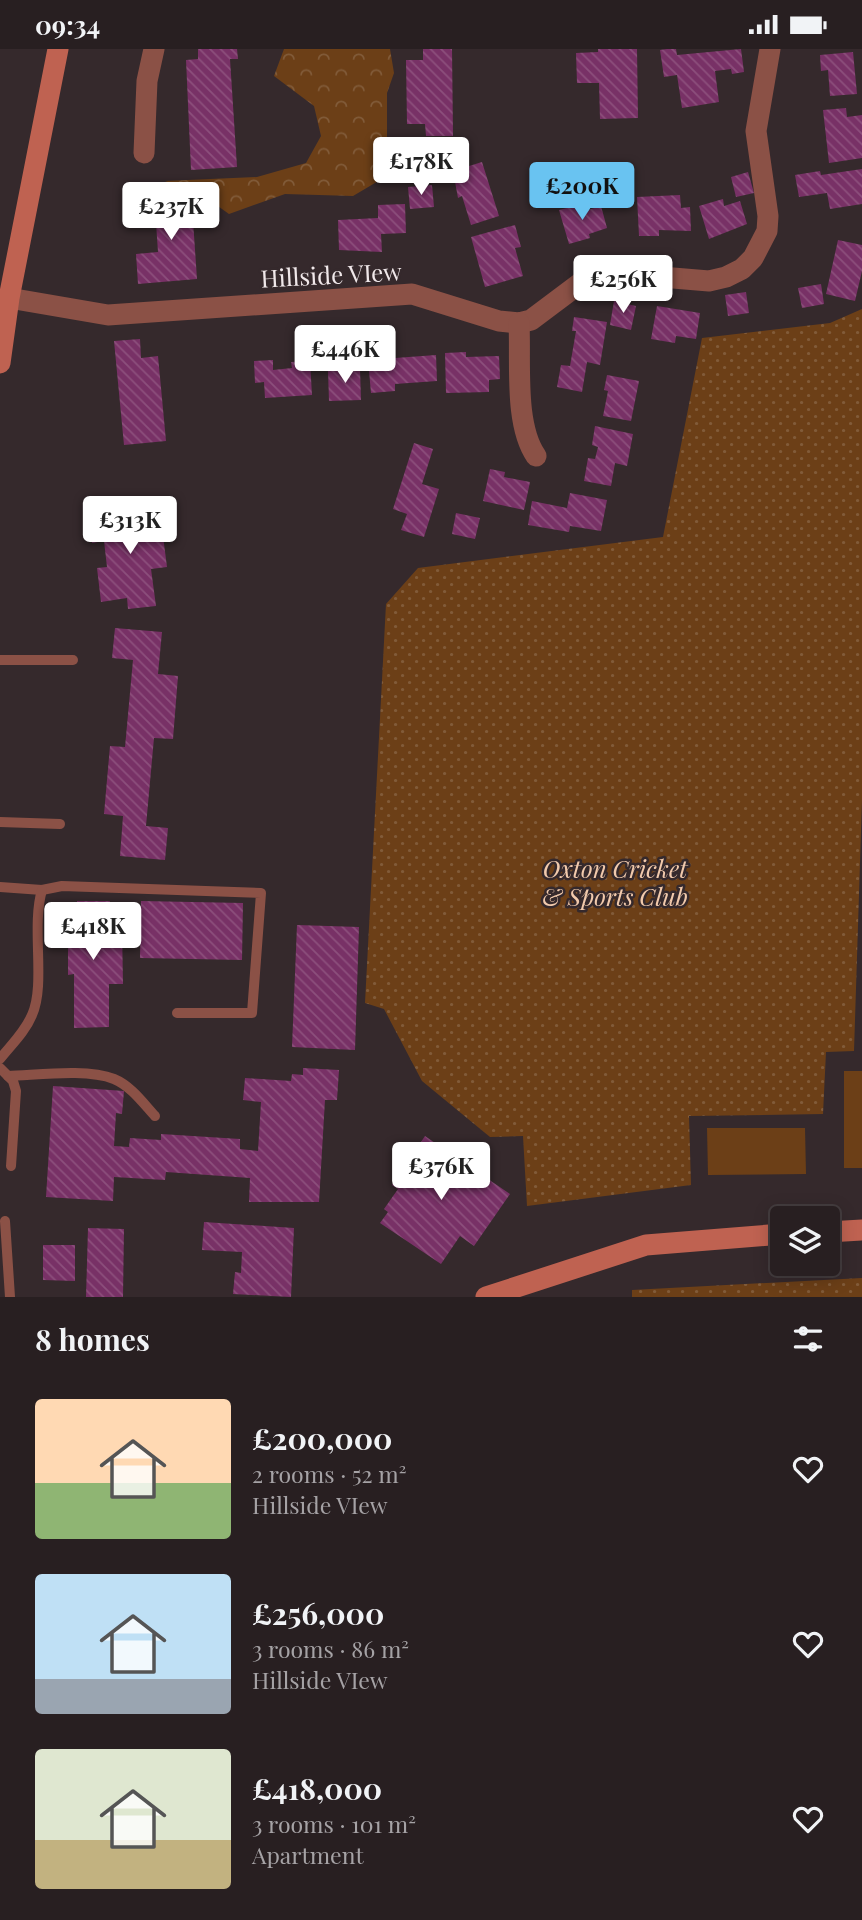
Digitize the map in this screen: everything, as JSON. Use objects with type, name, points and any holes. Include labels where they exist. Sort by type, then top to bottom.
[{"type":"street","points":[[0,363],[9,298],[58,49]]},
{"type":"street","points":[[144,153],[147,81],[154,49]]},
{"type":"street","points":[[536,456],[527,444],[523,423],[519,323],[531,320],[583,281],[598,276],[635,272],[709,281],[742,269],[753,258],[767,231],[768,216],[756,131],[770,49]]},
{"type":"street","name":"Hillside VIew","points":[[9,298],[108,315],[412,294],[499,321],[519,323]]},
{"type":"street","points":[[840,1231],[862,1230]]},
{"type":"street","points":[[486,1297],[646,1245],[770,1235]]},
{"type":"lane","points":[[0,660],[73,660]]},
{"type":"lane","points":[[0,822],[60,824]]},
{"type":"lane","points":[[0,887],[43,890],[62,886],[261,894],[251,1013],[177,1013]]},
{"type":"lane","points":[[0,1059],[24,1029],[36,1004],[38,914],[43,890]]},
{"type":"lane","points":[[4,1072],[113,1079],[134,1093],[155,1116]]},
{"type":"lane","points":[[4,1072],[16,1091],[11,1166]]},
{"type":"lane","points":[[5,1221],[10,1297]]},
{"type":"green space","points":[[284,49],[390,49],[394,73],[387,93],[387,141],[416,152],[402,167],[353,196],[285,194],[229,214],[201,194],[165,181],[257,177],[306,163],[321,136],[314,106],[274,76]]},
{"type":"green space","name":"Oxton Cricket & Sports Club","points":[[862,309],[862,800],[854,1051],[826,1052],[823,1114],[689,1116],[691,1185],[527,1206],[523,1136],[490,1137],[422,1081],[384,1009],[365,1003],[386,604],[418,568],[663,537],[702,338],[830,323]]},
{"type":"green space","points":[[844,1071],[862,1071],[862,1168],[844,1168]]},
{"type":"green space","points":[[707,1128],[805,1128],[806,1174],[708,1175]]},
{"type":"green space","points":[[862,1278],[862,1297],[632,1297],[632,1290]]},
{"type":"building","points":[[198,49],[237,49],[238,59],[230,59],[237,167],[191,170],[186,60],[198,59]]},
{"type":"building","points":[[423,49],[452,49],[453,136],[426,136],[425,124],[407,124],[406,60],[423,60]]},
{"type":"building","points":[[598,49],[637,49],[638,118],[600,119],[599,83],[577,83],[576,53],[598,52]]},
{"type":"building","points":[[676,49],[677,55],[741,49],[744,72],[732,74],[731,69],[715,71],[719,102],[682,108],[677,75],[664,77],[660,50]]},
{"type":"building","points":[[853,52],[857,94],[830,96],[828,70],[821,71],[820,55]]},
{"type":"building","points":[[846,108],[847,117],[862,115],[862,158],[829,163],[823,110]]},
{"type":"building","points":[[482,162],[499,216],[471,225],[462,196],[458,198],[453,171]]},
{"type":"building","points":[[613,162],[621,185],[602,192],[593,169]]},
{"type":"building","points":[[862,169],[862,204],[830,209],[827,193],[799,197],[795,175],[820,171],[821,175]]},
{"type":"building","points":[[748,172],[754,193],[736,197],[731,177]]},
{"type":"building","points":[[432,185],[434,207],[410,209],[408,187]]},
{"type":"building","points":[[191,191],[197,279],[138,284],[136,254],[158,252],[154,194]]},
{"type":"building","points":[[680,195],[681,208],[690,207],[691,231],[659,230],[659,236],[639,236],[637,197]]},
{"type":"building","points":[[723,199],[724,206],[740,201],[747,224],[709,239],[699,206]]},
{"type":"building","points":[[405,204],[406,233],[381,234],[382,252],[339,250],[338,220],[378,218],[378,205]]},
{"type":"building","points":[[582,204],[584,211],[601,206],[607,228],[589,234],[590,238],[569,244],[559,210]]},
{"type":"building","points":[[515,225],[521,247],[515,248],[523,276],[485,287],[471,237]]},
{"type":"building","points":[[838,240],[862,245],[862,271],[855,301],[826,294]]},
{"type":"building","points":[[821,284],[824,304],[802,308],[798,288]]},
{"type":"building","points":[[746,292],[749,313],[728,316],[725,295]]},
{"type":"building","points":[[614,301],[636,306],[631,330],[610,325]]},
{"type":"building","points":[[657,306],[700,313],[696,339],[676,336],[675,343],[651,339]]},
{"type":"building","points":[[574,317],[607,322],[600,365],[587,362],[582,392],[557,387],[561,365],[570,366],[576,331],[572,331]]},
{"type":"building","points":[[140,339],[141,358],[158,356],[166,441],[124,445],[114,341]]},
{"type":"building","points":[[466,352],[466,357],[499,356],[500,379],[489,380],[489,392],[446,393],[445,353]]},
{"type":"building","points":[[436,355],[437,381],[395,384],[395,391],[371,393],[368,360]]},
{"type":"building","points":[[273,360],[273,370],[292,368],[291,362],[310,361],[312,395],[265,398],[264,382],[255,383],[254,361]]},
{"type":"building","points":[[360,369],[361,400],[329,401],[328,371]]},
{"type":"building","points":[[607,375],[639,381],[631,421],[603,416],[608,391],[604,390]]},
{"type":"building","points":[[595,426],[633,434],[627,466],[615,463],[611,486],[584,481],[588,458],[595,459],[598,447],[592,445]]},
{"type":"building","points":[[414,443],[433,449],[422,484],[439,489],[424,537],[401,530],[407,514],[393,509]]},
{"type":"building","points":[[490,469],[505,472],[504,477],[530,482],[524,510],[483,501]]},
{"type":"building","points":[[570,493],[607,500],[601,531],[570,526],[569,532],[528,525],[532,501],[567,508]]},
{"type":"building","points":[[153,505],[156,537],[163,536],[167,567],[151,569],[156,606],[128,609],[127,598],[101,602],[97,568],[107,567],[104,541],[92,543],[91,530],[105,528],[103,511]]},
{"type":"building","points":[[456,513],[480,518],[475,539],[452,534]]},
{"type":"building","points":[[115,628],[162,632],[158,674],[178,676],[173,739],[154,738],[146,826],[168,828],[165,860],[120,856],[123,816],[104,814],[110,746],[125,747],[133,660],[112,658]]},
{"type":"building","points":[[77,901],[110,901],[110,929],[122,929],[123,984],[109,984],[109,1027],[74,1028],[74,974],[68,975],[68,909],[77,909]]},
{"type":"building","points":[[141,901],[243,903],[242,960],[140,958]]},
{"type":"building","points":[[297,925],[359,927],[355,1050],[292,1047]]},
{"type":"building","points":[[303,1068],[339,1070],[337,1100],[325,1100],[319,1202],[249,1202],[250,1178],[166,1172],[165,1180],[114,1177],[113,1201],[46,1197],[53,1086],[124,1091],[122,1114],[116,1113],[114,1146],[129,1147],[130,1138],[161,1140],[161,1134],[240,1139],[240,1149],[258,1151],[261,1102],[243,1100],[245,1078],[291,1081],[292,1074],[303,1075]]},
{"type":"building","points":[[425,1136],[510,1194],[474,1246],[460,1236],[441,1264],[380,1223],[388,1212],[384,1209],[398,1189],[392,1185]]},
{"type":"building","points":[[204,1222],[294,1228],[291,1297],[233,1294],[235,1272],[241,1273],[242,1252],[202,1250]]},
{"type":"building","points":[[88,1228],[124,1229],[123,1297],[86,1297]]},
{"type":"building","points":[[43,1245],[75,1245],[75,1281],[43,1280]]}]
